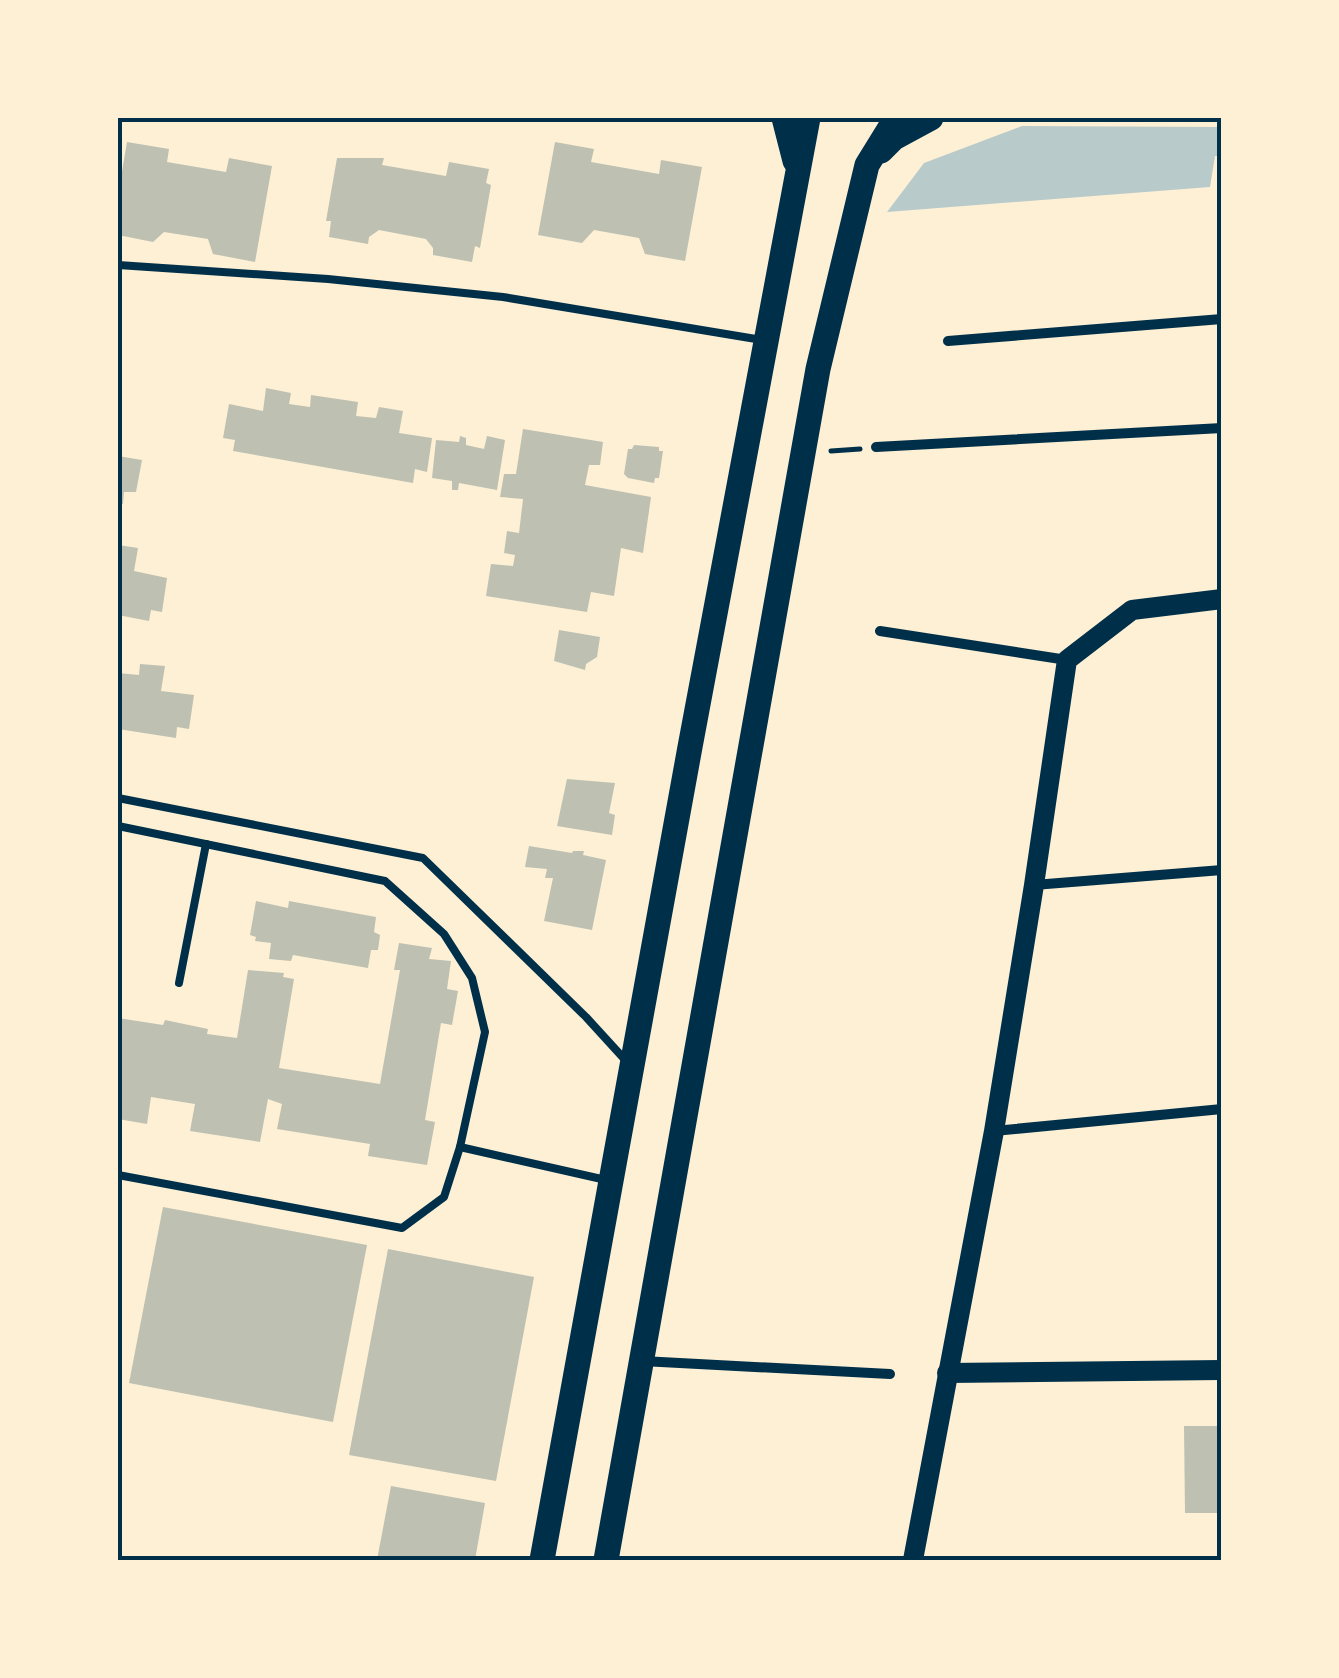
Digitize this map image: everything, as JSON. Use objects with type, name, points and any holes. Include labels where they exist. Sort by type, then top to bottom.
[{"type":"main road","points":[[784,118],[798,176]]},
{"type":"main road","points":[[542,1560],[808,118]]},
{"type":"main road","points":[[606,1560],[818,369],[867,165],[896,118]]},
{"type":"main road","points":[[867,165],[894,138],[931,118]]},
{"type":"main road","points":[[913,1560],[994,1131],[1067,660],[1132,610],[1222,599]]},
{"type":"main road","points":[[947,1372],[1222,1370]]},
{"type":"street","points":[[948,341],[1222,320]]},
{"type":"street","points":[[876,447],[1222,428]]},
{"type":"street","points":[[880,631],[1067,660]]},
{"type":"street","points":[[1034,885],[1222,870]]},
{"type":"street","points":[[994,1131],[1222,1109]]},
{"type":"street","points":[[642,1361],[890,1374]]},
{"type":"lane","points":[[118,265],[328,279],[503,297],[766,341]]},
{"type":"lane","points":[[118,798],[424,858],[631,1066]]},
{"type":"lane","points":[[118,826],[385,881],[444,934],[472,978],[484,1032],[460,1147],[444,1196],[402,1228],[118,1175]]},
{"type":"lane","points":[[179,983],[206,844]]},
{"type":"lane","points":[[460,1147],[610,1181]]},
{"type":"path","points":[[803,453],[876,447]]},
{"type":"shaded area","points":[[1022,126],[1221,127],[1221,156],[1215,156],[1210,187],[887,212],[924,163]]},
{"type":"building","points":[[127,142],[169,149],[167,162],[226,172],[229,158],[272,166],[255,262],[213,254],[208,239],[164,232],[153,242],[118,235],[118,195]]},
{"type":"building","points":[[555,142],[594,149],[591,162],[659,174],[661,160],[702,167],[685,261],[645,254],[639,238],[594,230],[582,243],[538,235]]},
{"type":"building","points":[[337,158],[384,158],[382,165],[446,176],[449,162],[489,169],[486,183],[491,185],[480,248],[475,246],[472,262],[433,255],[426,239],[379,230],[369,237],[368,244],[329,237],[331,221],[326,221]]},
{"type":"building","points":[[266,388],[291,393],[289,404],[310,407],[311,395],[358,402],[356,416],[376,418],[379,407],[403,411],[399,433],[432,438],[427,472],[415,469],[413,483],[233,451],[235,440],[223,438],[229,404],[263,411]]},
{"type":"building","points":[[523,429],[603,442],[600,465],[589,465],[585,485],[651,497],[643,553],[621,548],[614,596],[591,592],[587,612],[486,596],[491,564],[513,566],[515,555],[504,553],[507,531],[519,533],[523,499],[500,497],[504,474],[516,474]]},
{"type":"building","points":[[460,436],[466,438],[466,445],[484,449],[487,436],[505,440],[497,490],[459,483],[458,490],[452,490],[452,481],[432,478],[436,440],[459,442]]},
{"type":"building","points":[[634,445],[659,447],[663,451],[659,478],[654,483],[624,474],[628,449]]},
{"type":"building","points":[[118,456],[142,460],[136,492],[124,492],[123,504],[118,503]]},
{"type":"building","points":[[118,545],[138,548],[134,571],[167,578],[162,612],[151,610],[149,621],[118,615]]},
{"type":"building","points":[[559,630],[600,637],[597,657],[586,664],[585,670],[554,661]]},
{"type":"building","points":[[140,664],[165,666],[161,691],[194,695],[189,729],[177,727],[176,738],[118,729],[118,673],[139,675]]},
{"type":"building","points":[[567,779],[615,783],[609,813],[615,815],[612,835],[557,826]]},
{"type":"building","points":[[529,846],[572,853],[584,851],[583,855],[606,860],[592,930],[544,921],[553,878],[545,878],[547,869],[525,867]]},
{"type":"building","points":[[256,901],[288,908],[289,901],[376,917],[378,950],[371,950],[368,968],[293,955],[291,961],[269,959],[271,943],[255,941],[256,937],[250,935]]},
{"type":"building","points":[[399,943],[432,948],[429,959],[451,961],[447,989],[458,991],[452,1025],[441,1023],[425,1120],[435,1122],[427,1165],[368,1156],[370,1144],[277,1129],[282,1104],[268,1099],[260,1142],[190,1131],[195,1104],[151,1097],[147,1124],[118,1119],[118,1018],[163,1025],[165,1020],[208,1029],[207,1034],[237,1038],[248,970],[284,973],[283,977],[294,979],[279,1068],[380,1084],[400,970],[394,970]]},
{"type":"building","points":[[163,1207],[367,1245],[333,1422],[129,1383]]},
{"type":"building","points":[[388,1249],[534,1277],[496,1481],[349,1455]]},
{"type":"building","points":[[1184,1426],[1222,1426],[1222,1513],[1185,1513]]},
{"type":"building","points":[[391,1486],[485,1503],[475,1560],[377,1560]]}]
